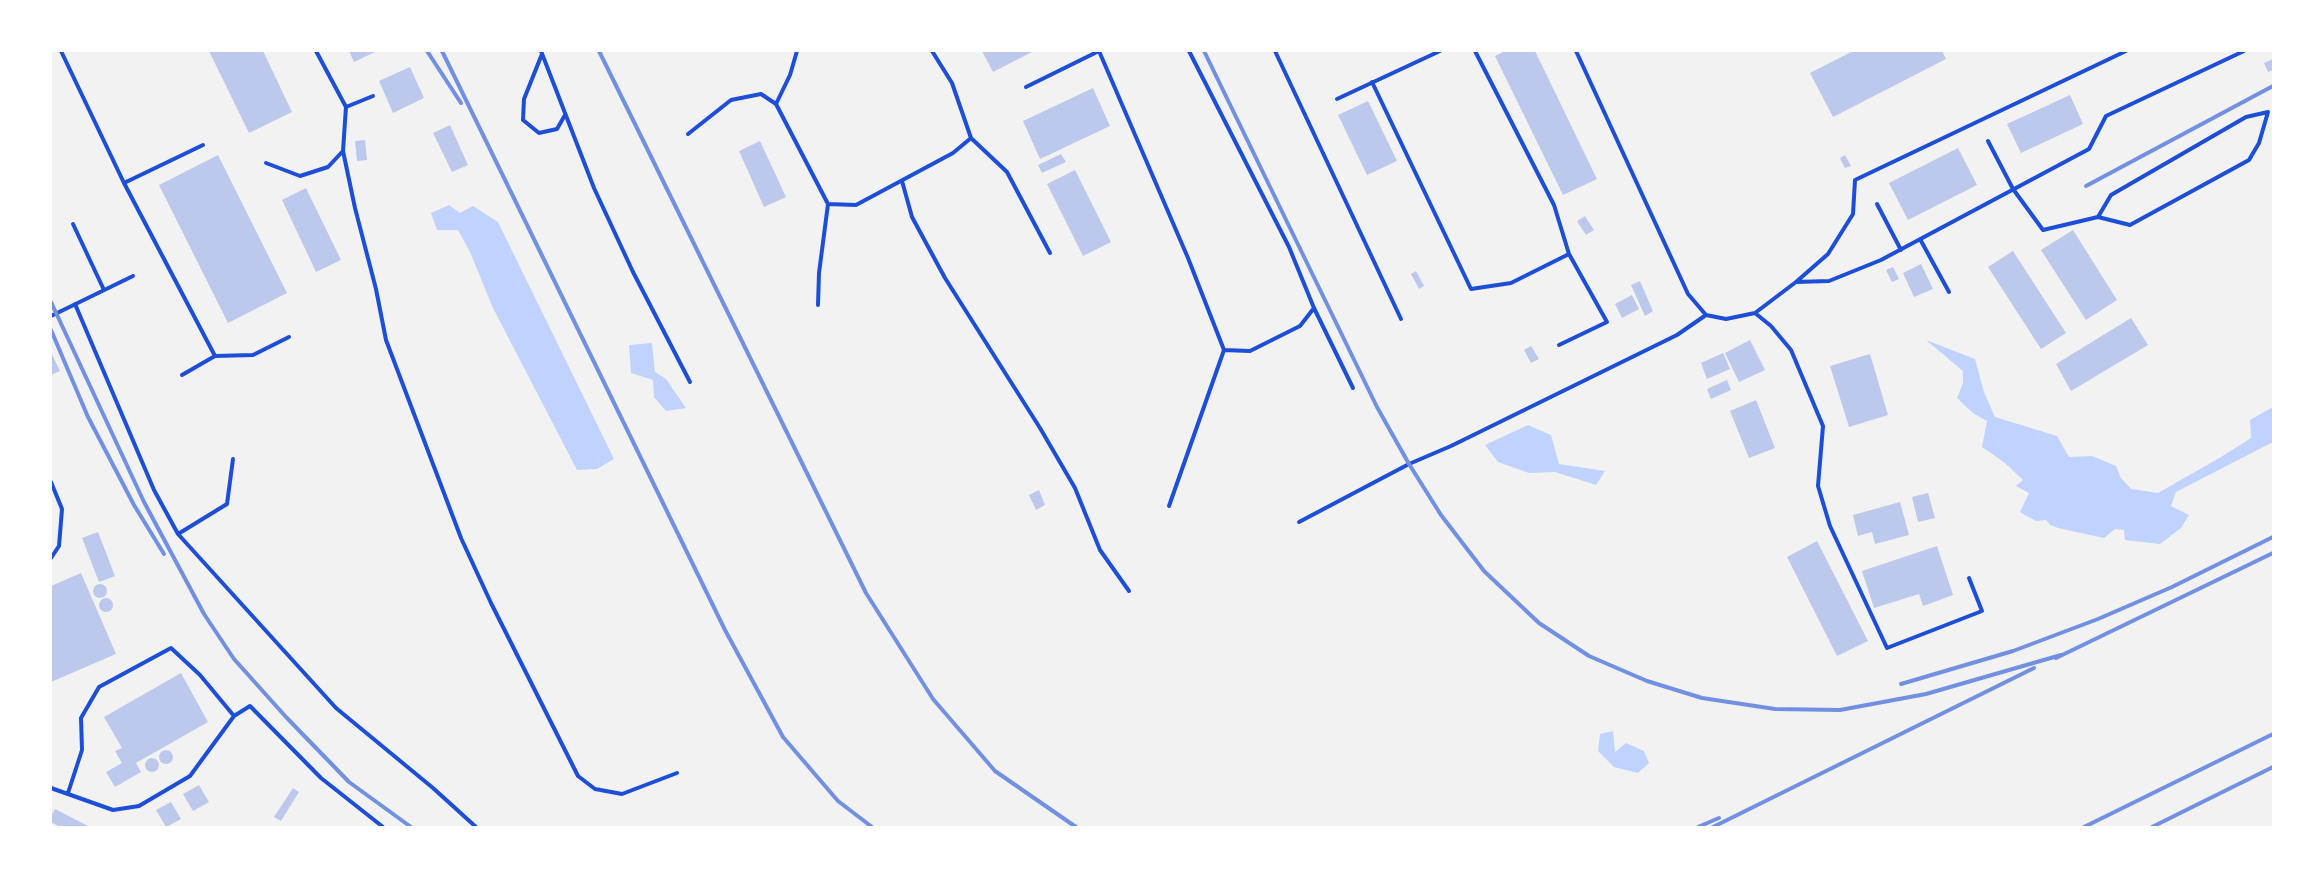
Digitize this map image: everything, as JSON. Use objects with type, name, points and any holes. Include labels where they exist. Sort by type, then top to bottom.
[{"type":"lane","points":[[60,51],[124,183],[215,356]]},
{"type":"lane","points":[[316,51],[346,107],[343,151],[355,208],[376,289],[386,340],[465,546],[491,603],[578,776],[595,789],[622,794],[678,773]]},
{"type":"lane","points":[[776,104],[790,75],[797,51]]},
{"type":"lane","points":[[932,51],[952,83],[971,138],[1007,172],[1050,253]]},
{"type":"lane","points":[[1026,87],[1099,51],[1188,258],[1224,350],[1169,506]]},
{"type":"lane","points":[[1190,51],[1289,247],[1314,308],[1353,388]]},
{"type":"lane","points":[[1275,51],[1401,319]]},
{"type":"lane","points":[[1337,99],[1440,51]]},
{"type":"lane","points":[[1475,51],[1554,205],[1569,254],[1608,322],[1559,345]]},
{"type":"lane","points":[[1576,51],[1688,294],[1706,315],[1726,319],[1755,312],[1796,282],[1828,254],[1853,214],[1855,180],[2126,51]]},
{"type":"lane","points":[[1796,282],[1829,281],[1901,250],[2088,149],[2106,116],[2244,51]]},
{"type":"lane","points":[[542,53],[594,188],[633,272],[690,382]]},
{"type":"lane","points":[[542,53],[524,99],[523,120],[539,133],[557,129],[565,115]]},
{"type":"lane","points":[[1372,82],[1471,289],[1511,283],[1569,254]]},
{"type":"lane","points":[[688,134],[731,100],[761,94],[776,104],[828,204],[819,273],[818,305]]},
{"type":"lane","points":[[346,107],[373,96]]},
{"type":"lane","points":[[1988,141],[2013,189],[2043,230],[2098,217],[2130,225],[2249,160],[2259,143],[2268,112],[2246,117],[2110,195],[2098,217]]},
{"type":"lane","points":[[828,204],[856,205],[953,154],[971,138]]},
{"type":"lane","points":[[124,183],[203,145]]},
{"type":"lane","points":[[266,162],[300,176],[328,167],[343,151]]},
{"type":"lane","points":[[902,181],[912,216],[946,278],[1040,428],[1075,488],[1100,550],[1129,591]]},
{"type":"lane","points":[[1877,204],[1901,250]]},
{"type":"lane","points":[[73,224],[104,290]]},
{"type":"lane","points":[[1920,239],[1949,292]]},
{"type":"lane","points":[[51,316],[133,276]]},
{"type":"lane","points":[[75,304],[154,490],[178,534],[336,708],[433,788],[476,827]]},
{"type":"lane","points":[[1224,350],[1250,351],[1300,326],[1314,308]]},
{"type":"lane","points":[[1755,312],[1771,326],[1790,350],[1823,426],[1818,486],[1830,526],[1887,648],[1982,611],[1969,578]]},
{"type":"lane","points":[[1299,522],[1409,464],[1451,446],[1677,335],[1706,315]]},
{"type":"lane","points":[[182,375],[215,356],[254,355],[289,337]]},
{"type":"lane","points":[[178,534],[227,504],[233,459]]},
{"type":"lane","points":[[51,482],[62,509],[59,546],[51,558]]},
{"type":"lane","points":[[68,793],[82,750],[81,718],[100,687],[171,648],[200,675],[234,716]]},
{"type":"lane","points":[[51,788],[113,810],[139,806],[190,776],[234,716],[250,706],[321,778],[383,827]]},
{"type":"water","points":[[449,205],[460,213],[473,206],[498,222],[614,459],[597,469],[577,470],[493,308],[470,252],[458,230],[437,230],[431,213]]},
{"type":"water","points":[[1926,340],[1975,359],[1984,392],[1995,417],[2057,436],[2069,457],[2092,456],[2116,466],[2121,478],[2131,489],[2158,493],[2221,457],[2251,438],[2250,420],[2273,407],[2273,442],[2176,492],[2171,506],[2189,515],[2181,528],[2160,544],[2125,540],[2124,530],[2115,529],[2104,538],[2058,528],[2050,525],[2046,520],[2036,521],[2020,512],[2029,493],[2016,486],[2023,480],[2005,463],[1982,447],[1987,421],[1973,413],[1957,398],[1963,383],[1963,371]]},
{"type":"water","points":[[652,343],[655,372],[666,379],[686,408],[666,411],[654,397],[653,380],[631,373],[629,345]]},
{"type":"water","points":[[1528,425],[1551,435],[1559,464],[1605,471],[1596,485],[1555,472],[1529,473],[1498,462],[1485,445]]},
{"type":"water","points":[[1613,731],[1615,752],[1626,743],[1644,751],[1649,763],[1638,773],[1614,767],[1598,751],[1600,734]]},
{"type":"building","points":[[209,51],[263,51],[292,112],[249,133]]},
{"type":"building","points":[[349,51],[377,51],[354,62]]},
{"type":"building","points":[[982,51],[1034,51],[993,72]]},
{"type":"building","points":[[1505,51],[1535,51],[1597,179],[1563,195],[1495,56]]},
{"type":"building","points":[[1853,51],[1942,51],[1946,59],[1833,117],[1810,73]]},
{"type":"building","points":[[2273,59],[2273,70],[2268,72],[2264,63]]},
{"type":"building","points":[[410,67],[424,98],[393,113],[379,81]]},
{"type":"building","points":[[1093,88],[1110,126],[1040,159],[1023,121]]},
{"type":"building","points":[[2070,95],[2083,124],[2021,153],[2007,124]]},
{"type":"building","points":[[1368,101],[1397,161],[1367,175],[1338,115]]},
{"type":"building","points":[[450,125],[468,165],[452,172],[433,133]]},
{"type":"building","points":[[365,140],[367,160],[357,161],[355,141]]},
{"type":"building","points":[[760,141],[786,197],[764,207],[739,151]]},
{"type":"building","points":[[1958,148],[1977,185],[1908,220],[1889,183]]},
{"type":"building","points":[[1061,154],[1066,162],[1042,173],[1038,165]]},
{"type":"building","points":[[218,155],[287,293],[228,323],[159,185]]},
{"type":"building","points":[[1845,155],[1851,166],[1845,168],[1840,158]]},
{"type":"building","points":[[1075,170],[1111,242],[1083,256],[1047,184]]},
{"type":"building","points":[[306,188],[341,260],[316,272],[282,200]]},
{"type":"building","points":[[1585,216],[1594,230],[1586,235],[1577,221]]},
{"type":"building","points":[[2073,230],[2117,300],[2086,320],[2041,250]]},
{"type":"building","points":[[2013,251],[2066,333],[2041,349],[1988,267]]},
{"type":"building","points":[[1921,264],[1933,289],[1914,297],[1903,273]]},
{"type":"building","points":[[1893,267],[1899,279],[1892,282],[1886,270]]},
{"type":"building","points":[[1416,271],[1424,286],[1419,289],[1411,274]]},
{"type":"building","points":[[1640,281],[1653,311],[1645,316],[1631,285]]},
{"type":"building","points":[[1632,295],[1639,309],[1622,318],[1615,304]]},
{"type":"building","points":[[2131,318],[2148,345],[2071,391],[2056,364]]},
{"type":"building","points":[[1750,340],[1765,370],[1739,382],[1725,353]]},
{"type":"building","points":[[1531,346],[1539,359],[1531,363],[1524,350]]},
{"type":"building","points":[[51,352],[60,371],[51,375]]},
{"type":"building","points":[[1723,353],[1730,369],[1707,379],[1701,363]]},
{"type":"building","points":[[1870,354],[1888,415],[1849,427],[1830,366]]},
{"type":"building","points":[[1727,380],[1731,390],[1711,399],[1707,389]]},
{"type":"building","points":[[1756,400],[1775,448],[1749,458],[1730,411]]},
{"type":"building","points":[[1039,490],[1045,505],[1036,510],[1029,495]]},
{"type":"building","points":[[1928,493],[1935,518],[1918,522],[1912,497]]},
{"type":"building","points":[[1900,502],[1909,535],[1875,544],[1872,532],[1858,536],[1853,515]]},
{"type":"building","points":[[98,532],[115,576],[99,582],[82,538]]},
{"type":"building","points":[[1817,541],[1868,641],[1837,656],[1787,557]]},
{"type":"building","points":[[1937,546],[1953,595],[1923,606],[1919,594],[1874,608],[1862,571]]},
{"type":"building","points":[[81,573],[116,654],[51,682],[51,586]]},
{"type":"building","points":[[100,584],[105,586],[107,591],[105,596],[100,598],[95,596],[93,591],[95,586]]},
{"type":"building","points":[[106,598],[111,600],[113,605],[111,610],[106,612],[101,610],[99,605],[101,600]]},
{"type":"building","points":[[181,673],[208,722],[136,763],[141,772],[115,787],[106,772],[122,763],[115,751],[122,748],[104,717]]},
{"type":"building","points":[[166,750],[171,752],[173,757],[171,762],[166,764],[161,762],[159,757],[161,752]]},
{"type":"building","points":[[152,758],[157,760],[159,765],[157,770],[152,772],[147,770],[145,765],[147,760]]},
{"type":"building","points":[[199,785],[209,802],[193,811],[183,794]]},
{"type":"building","points":[[293,788],[299,792],[281,821],[274,817]]},
{"type":"building","points":[[171,802],[181,819],[166,827],[156,810]]},
{"type":"building","points":[[55,809],[90,827],[60,827],[51,822],[51,816]]},
{"type":"railway","points":[[427,51],[461,103]]},
{"type":"railway","points":[[442,51],[725,630],[783,737],[838,801],[872,827]]},
{"type":"railway","points":[[599,51],[866,593],[933,699],[995,771],[1076,827]]},
{"type":"railway","points":[[1204,51],[1377,407],[1409,464],[1441,515],[1484,571],[1539,623],[1589,656],[1647,681],[1702,698],[1775,709],[1840,710],[1926,694],[2061,655]]},
{"type":"railway","points":[[2086,186],[2273,86]]},
{"type":"railway","points":[[51,302],[144,502],[204,614],[234,659],[286,717],[349,782],[411,827]]},
{"type":"railway","points":[[51,330],[88,417],[134,505],[164,554]]},
{"type":"railway","points":[[1901,684],[2013,651],[2098,619],[2172,587],[2273,537]]},
{"type":"railway","points":[[2056,658],[2273,553]]},
{"type":"railway","points":[[1713,827],[2034,668]]},
{"type":"railway","points":[[2084,827],[2273,734]]},
{"type":"railway","points":[[2152,827],[2273,767]]},
{"type":"railway","points":[[1698,827],[1719,818]]}]
